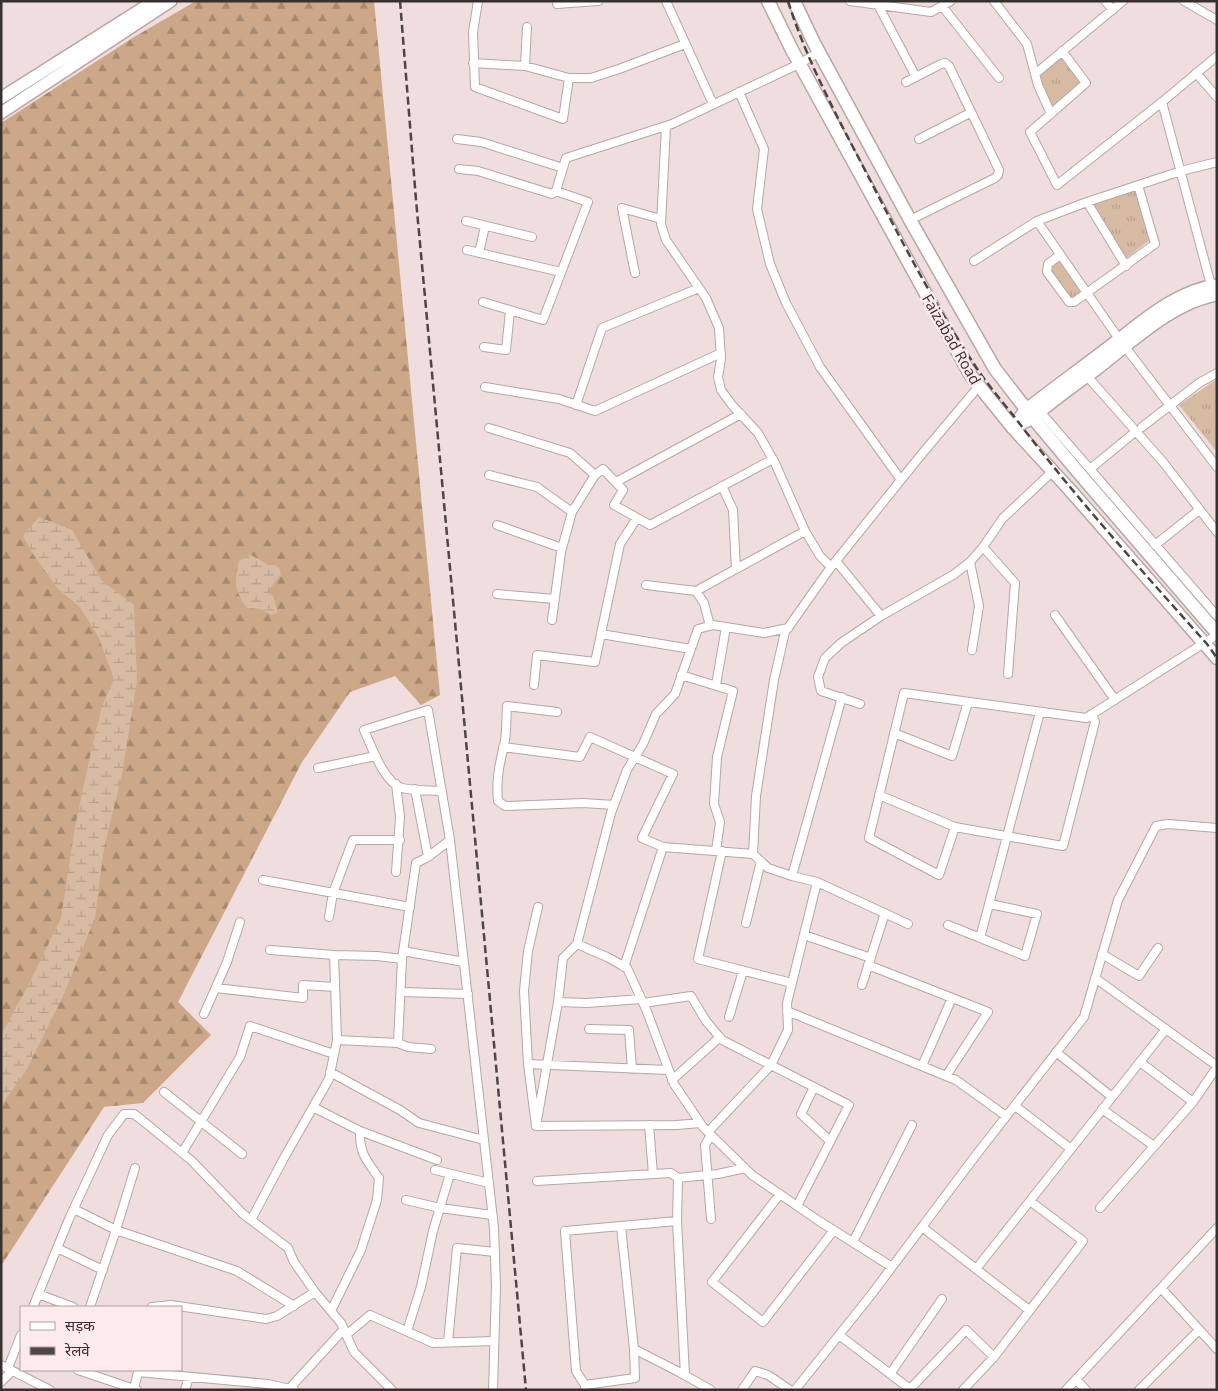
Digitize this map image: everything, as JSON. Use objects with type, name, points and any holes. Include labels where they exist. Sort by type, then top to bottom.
[{"type":"main road","name":"Faizabad Road","points":[[768,1],[799,64],[971,376],[1013,428],[1206,643],[1217,658]]},
{"type":"main road","name":"Faizabad Road","points":[[794,1],[819,52],[910,220],[996,369],[1033,410],[1217,634]]},
{"type":"street","points":[[1,113],[28,87],[154,1]]},
{"type":"street","points":[[1,98],[28,87],[171,1]]},
{"type":"street","points":[[478,1],[473,32],[475,87],[563,119],[568,78]]},
{"type":"street","points":[[557,4],[598,1]]},
{"type":"street","points":[[666,1],[714,104]]},
{"type":"street","points":[[850,1],[931,12],[950,1]]},
{"type":"street","points":[[994,1],[1026,44],[1035,74],[1051,114]]},
{"type":"street","points":[[1105,1],[1113,10]]},
{"type":"street","points":[[1035,74],[1123,1]]},
{"type":"street","points":[[1184,1],[1217,20]]},
{"type":"street","points":[[878,5],[916,77]]},
{"type":"street","points":[[942,6],[999,78]]},
{"type":"street","points":[[525,66],[527,27]]},
{"type":"street","points":[[473,62],[525,66],[568,78],[591,78],[685,44]]},
{"type":"street","points":[[1062,51],[1086,82],[1030,132],[1057,185],[1217,56]]},
{"type":"street","points":[[459,169],[478,171],[552,194],[556,191],[566,158],[666,126],[799,64],[819,52]]},
{"type":"street","points":[[906,82],[945,63],[999,170],[998,175],[910,220]]},
{"type":"street","points":[[1196,73],[1217,97]]},
{"type":"street","points":[[739,92],[764,150],[757,209],[770,264],[786,303],[820,367],[901,480]]},
{"type":"street","points":[[1013,428],[1033,410],[1122,343],[1179,296],[1214,290],[1162,102]]},
{"type":"street","points":[[919,139],[970,113]]},
{"type":"street","points":[[666,126],[660,224],[666,240],[706,298],[719,328],[721,353],[718,377],[720,390],[758,433],[773,459],[804,531],[820,556],[834,564],[881,616]]},
{"type":"street","points":[[457,139],[481,142],[563,168]]},
{"type":"street","points":[[974,260],[1037,221],[1138,185],[1217,162]]},
{"type":"street","points":[[1060,255],[1048,264],[1047,272],[1069,302],[1074,302],[1155,244],[1138,185]]},
{"type":"street","points":[[482,302],[543,320],[588,202],[556,191]]},
{"type":"street","points":[[1087,202],[1126,266]]},
{"type":"street","points":[[635,272],[622,208],[661,219]]},
{"type":"street","points":[[466,221],[532,237]]},
{"type":"street","points":[[1037,221],[1122,343],[1217,467]]},
{"type":"street","points":[[479,253],[485,226]]},
{"type":"street","points":[[467,250],[561,272]]},
{"type":"street","points":[[576,405],[602,328],[699,288]]},
{"type":"street","points":[[484,347],[506,350],[510,311]]},
{"type":"street","points":[[1033,410],[1087,376],[1122,343]]},
{"type":"street","points":[[485,387],[559,399],[595,411],[721,353]]},
{"type":"street","points":[[1090,469],[1199,383],[1217,373]]},
{"type":"street","points":[[1087,376],[1139,429],[1217,532]]},
{"type":"street","points":[[753,854],[757,787],[774,680],[785,632],[834,564],[979,386]]},
{"type":"street","points":[[1033,410],[1090,469],[1217,616]]},
{"type":"street","points":[[616,482],[740,414]]},
{"type":"street","points":[[488,428],[570,454],[595,475]]},
{"type":"street","points":[[552,620],[562,548],[572,512],[595,475],[603,469],[623,490],[614,505],[650,525],[773,459]]},
{"type":"street","points":[[860,704],[821,691],[818,677],[824,658],[840,643],[881,616],[953,575],[970,562],[1003,518],[1053,471]]},
{"type":"street","points":[[489,475],[537,487],[572,512]]},
{"type":"street","points":[[722,486],[733,510],[736,569]]},
{"type":"street","points":[[1156,545],[1199,510]]},
{"type":"street","points":[[534,685],[537,655],[595,662],[620,544],[637,518]]},
{"type":"street","points":[[497,525],[562,548]]},
{"type":"street","points":[[646,585],[696,591],[804,531]]},
{"type":"street","points":[[983,547],[1014,583],[1008,674]]},
{"type":"street","points":[[970,562],[979,606],[972,650]]},
{"type":"street","points":[[696,591],[704,603],[710,626]]},
{"type":"street","points":[[497,594],[554,599]]},
{"type":"street","points":[[1055,615],[1115,700]]},
{"type":"street","points":[[536,1126],[558,1002],[563,958],[577,944],[614,805],[627,770],[656,714],[675,694],[698,629],[710,626],[764,633],[788,628]]},
{"type":"street","points":[[716,686],[726,627]]},
{"type":"street","points":[[601,634],[691,649]]},
{"type":"street","points":[[955,827],[939,875],[869,838],[904,693],[1086,718],[1206,643],[1217,634]]},
{"type":"street","points":[[681,675],[733,691],[717,757],[714,804],[720,822],[719,851],[698,959],[792,983]]},
{"type":"street","points":[[792,876],[842,698]]},
{"type":"street","points":[[894,733],[952,756],[968,702]]},
{"type":"street","points":[[557,712],[507,706],[504,747],[500,754],[496,784],[498,801],[505,806],[584,803],[614,805]]},
{"type":"street","points":[[442,791],[400,788],[387,776],[364,730],[428,710],[442,791],[450,840],[489,1183],[496,1286],[493,1390]]},
{"type":"street","points":[[980,938],[1040,712]]},
{"type":"street","points":[[879,795],[955,827],[1063,846],[1095,722],[1092,714]]},
{"type":"street","points":[[504,747],[580,757],[590,737],[635,756],[674,774],[642,838],[663,847],[753,854],[768,868],[817,882],[908,924]]},
{"type":"street","points":[[318,768],[376,756]]},
{"type":"street","points":[[396,784],[400,817],[400,840],[396,872]]},
{"type":"street","points":[[415,789],[428,857]]},
{"type":"street","points":[[742,1390],[755,1371],[768,1375],[789,1389],[839,1335],[1084,1017],[1118,900],[1143,848],[1156,826],[1168,824],[1217,828]]},
{"type":"street","points":[[329,917],[333,893],[353,840],[400,840]]},
{"type":"street","points":[[398,1043],[403,955],[416,863],[428,857],[450,840]]},
{"type":"street","points":[[624,967],[663,847]]},
{"type":"street","points":[[746,923],[761,862]]},
{"type":"street","points":[[263,880],[410,907]]},
{"type":"street","points":[[711,1219],[705,1144],[709,1134],[771,1065],[788,1030],[787,1003],[817,882]]},
{"type":"street","points":[[948,925],[1025,956],[1037,914],[990,904]]},
{"type":"street","points":[[536,1126],[528,1064],[524,991],[528,952],[538,907]]},
{"type":"street","points":[[862,985],[886,913]]},
{"type":"street","points":[[204,1014],[227,962],[240,922]]},
{"type":"street","points":[[804,934],[988,1012],[946,1076]]},
{"type":"street","points":[[577,944],[627,968],[642,1001],[672,1080],[709,1134],[745,1168],[780,1194],[892,1267]]},
{"type":"street","points":[[1102,954],[1139,976],[1158,948]]},
{"type":"street","points":[[270,950],[334,955],[403,955],[464,962]]},
{"type":"street","points":[[251,1220],[329,1079],[337,1040],[334,955]]},
{"type":"street","points":[[729,1017],[743,971]]},
{"type":"street","points":[[1095,978],[1217,1067],[1192,1102],[1100,1208]]},
{"type":"street","points":[[216,988],[303,998],[303,985],[335,987]]},
{"type":"street","points":[[401,992],[468,994]]},
{"type":"street","points":[[558,1002],[642,1001],[691,996],[706,1021],[720,1037],[849,1105],[797,1206]]},
{"type":"street","points":[[922,1066],[952,998]]},
{"type":"street","points":[[787,1011],[956,1080],[1006,1116]]},
{"type":"street","points":[[182,1153],[240,1057],[250,1026],[334,1054]]},
{"type":"street","points":[[589,1029],[629,1030],[632,1069]]},
{"type":"street","points":[[976,1269],[1166,1029]]},
{"type":"street","points":[[672,1080],[720,1037]]},
{"type":"street","points":[[337,1040],[398,1043],[408,1047],[431,1049]]},
{"type":"street","points":[[1056,1052],[1112,1097]]},
{"type":"street","points":[[1140,1062],[1192,1102]]},
{"type":"street","points":[[528,1064],[668,1070]]},
{"type":"street","points":[[330,1072],[400,1110],[419,1123],[484,1140]]},
{"type":"street","points":[[814,1087],[801,1114],[830,1141]]},
{"type":"street","points":[[164,1092],[242,1154]]},
{"type":"street","points":[[1015,1106],[1071,1149]]},
{"type":"street","points":[[313,1107],[360,1131],[437,1160]]},
{"type":"street","points":[[1102,1109],[1154,1146]]},
{"type":"street","points":[[33,1306],[74,1209],[108,1135],[124,1114],[134,1114],[182,1153],[251,1220],[288,1248],[294,1262],[341,1323],[354,1352],[392,1390]]},
{"type":"street","points":[[536,1126],[700,1123]]},
{"type":"street","points":[[649,1125],[653,1174]]},
{"type":"street","points":[[853,1242],[912,1125]]},
{"type":"street","points":[[331,1311],[361,1250],[377,1200],[379,1178],[363,1156],[360,1144],[360,1131]]},
{"type":"street","points":[[90,1306],[135,1168]]},
{"type":"street","points":[[537,1181],[671,1173],[678,1178],[745,1168]]},
{"type":"street","points":[[435,1170],[489,1183]]},
{"type":"street","points":[[407,1331],[421,1286],[433,1231],[450,1174]]},
{"type":"street","points":[[678,1178],[677,1221],[686,1375]]},
{"type":"street","points":[[780,1194],[712,1282],[763,1322],[834,1230]]},
{"type":"street","points":[[406,1200],[440,1208],[492,1215]]},
{"type":"street","points":[[963,1390],[994,1357],[1083,1241],[1030,1201]]},
{"type":"street","points":[[74,1209],[116,1230],[237,1271],[294,1306]]},
{"type":"street","points":[[621,1227],[634,1349],[635,1378],[585,1387],[576,1371],[565,1231],[677,1221]]},
{"type":"street","points":[[922,1227],[1030,1310]]},
{"type":"street","points":[[1066,1390],[1217,1228]]},
{"type":"street","points":[[57,1248],[103,1270]]},
{"type":"street","points":[[448,1342],[457,1248],[494,1252]]},
{"type":"street","points":[[1161,1288],[1217,1349]]},
{"type":"street","points":[[182,1307],[266,1319],[277,1316],[316,1292]]},
{"type":"street","points":[[38,1294],[70,1306]]},
{"type":"street","points":[[890,1374],[942,1299]]},
{"type":"street","points":[[162,1306],[178,1306]]},
{"type":"street","points":[[81,1371],[135,1389],[138,1372],[268,1384],[292,1389],[345,1332],[370,1315],[432,1342],[494,1341]]},
{"type":"street","points":[[839,1335],[910,1388],[966,1330],[994,1357]]},
{"type":"street","points":[[1139,1390],[1199,1330]]},
{"type":"street","points":[[634,1349],[711,1390]]},
{"type":"street","points":[[1,1382],[18,1350]]},
{"type":"street","points":[[7,1368],[44,1389]]},
{"type":"street","points":[[185,1390],[189,1377]]},
{"type":"street","points":[[1076,1379],[1086,1390]]},
{"type":"green space","points":[[196,1],[374,1],[440,695],[421,705],[395,676],[350,692],[302,762],[178,1002],[211,1035],[143,1103],[104,1107],[1,1266],[1,123],[134,37]]},
{"type":"green space","points":[[1062,54],[1084,82],[1051,109],[1038,75]]},
{"type":"green space","points":[[1137,189],[1151,239],[1125,259],[1091,204]]},
{"type":"green space","points":[[1060,259],[1082,291],[1072,299],[1049,266]]},
{"type":"green space","points":[[1217,379],[1217,452],[1179,405]]},
{"type":"green space","points":[[39,517],[72,530],[102,581],[134,605],[137,681],[122,774],[104,848],[95,918],[63,996],[27,1069],[1,1106],[1,1035],[31,980],[61,918],[75,827],[90,756],[102,706],[114,679],[98,636],[80,607],[58,589],[33,554],[23,536]]},
{"type":"green space","points":[[251,555],[269,565],[278,565],[281,574],[268,591],[273,596],[278,613],[272,615],[260,609],[247,608],[237,591],[236,574],[239,561]]},
{"type":"railway","points":[[400,1],[416,200],[526,1390]]},
{"type":"railway","points":[[788,1],[804,46],[845,132],[918,270],[974,364],[1062,477],[1207,644],[1217,658]]}]
